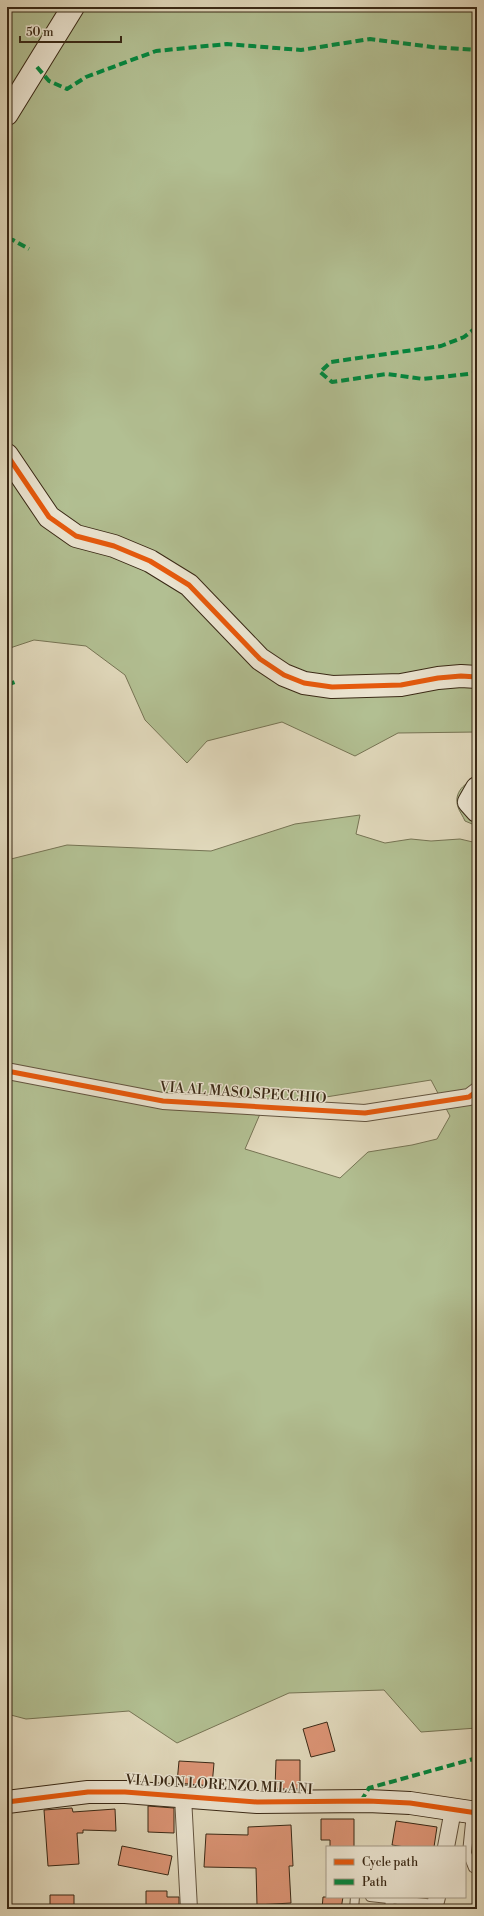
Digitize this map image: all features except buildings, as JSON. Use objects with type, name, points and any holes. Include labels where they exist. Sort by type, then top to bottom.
[{"type":"street","points":[[7,114],[73,7]]},
{"type":"street","points":[[7,455],[49,517],[76,536],[114,546],[150,561],[189,585],[260,659],[284,675],[304,684],[332,688],[401,685],[438,678],[460,676],[477,677]]},
{"type":"street","points":[[477,788],[469,802],[477,811]]},
{"type":"street","name":"VIA AL MASO SPECCHIO","points":[[7,1071],[163,1101],[365,1113],[469,1097],[477,1091]]},
{"type":"street","name":"VIA DON LORENZO MILANI","points":[[7,1802],[88,1792],[125,1792],[183,1798],[257,1802],[410,1803],[467,1812]]},
{"type":"street","points":[[183,1798],[189,1909]]},
{"type":"street","points":[[447,1846],[467,1812]]},
{"type":"lane","points":[[467,1812],[467,1853],[473,1868],[477,1868]]},
{"type":"lane","points":[[354,1909],[355,1898]]},
{"type":"lane","points":[[380,1898],[435,1903]]},
{"type":"lane","points":[[389,1909],[390,1899]]},
{"type":"green space","points":[[7,7],[477,7],[477,732],[398,733],[355,756],[282,722],[207,741],[187,763],[145,720],[125,675],[86,646],[34,640],[7,649]]},
{"type":"green space","points":[[477,780],[477,826],[465,821],[459,809],[457,797],[464,785]]},
{"type":"green space","points":[[360,815],[356,834],[385,843],[411,839],[431,841],[460,839],[477,843],[477,1586],[473,1600],[477,1603],[477,1728],[421,1732],[384,1690],[289,1693],[177,1743],[129,1711],[26,1719],[7,1714],[7,860],[67,845],[211,851],[295,824]],"holes":[[[431,1080],[450,1116],[437,1139],[412,1145],[368,1152],[340,1178],[245,1149],[266,1100],[322,1103],[326,1097]]]},
{"type":"marked path","points":[[37,67],[49,81],[67,89],[86,77],[156,51],[227,44],[301,50],[370,39],[432,47],[477,50]]},
{"type":"marked path","points":[[7,239],[13,240],[29,249]]},
{"type":"marked path","points":[[477,327],[464,337],[441,346],[331,362],[320,372],[332,382],[387,374],[423,379],[477,373]]},
{"type":"marked path","points":[[7,685],[15,682]]},
{"type":"marked path","points":[[361,1801],[369,1788],[477,1758]]},
{"type":"cycle path","points":[[7,455],[49,517],[76,536],[114,546],[150,561],[189,585],[260,659],[284,675],[304,683],[332,687],[401,685],[438,678],[461,676],[477,677]]},
{"type":"cycle path","points":[[7,1071],[163,1101],[365,1113],[469,1097],[477,1091]]},
{"type":"cycle path","points":[[7,1802],[88,1792],[125,1792],[257,1802],[368,1801],[410,1803],[477,1813]]}]
